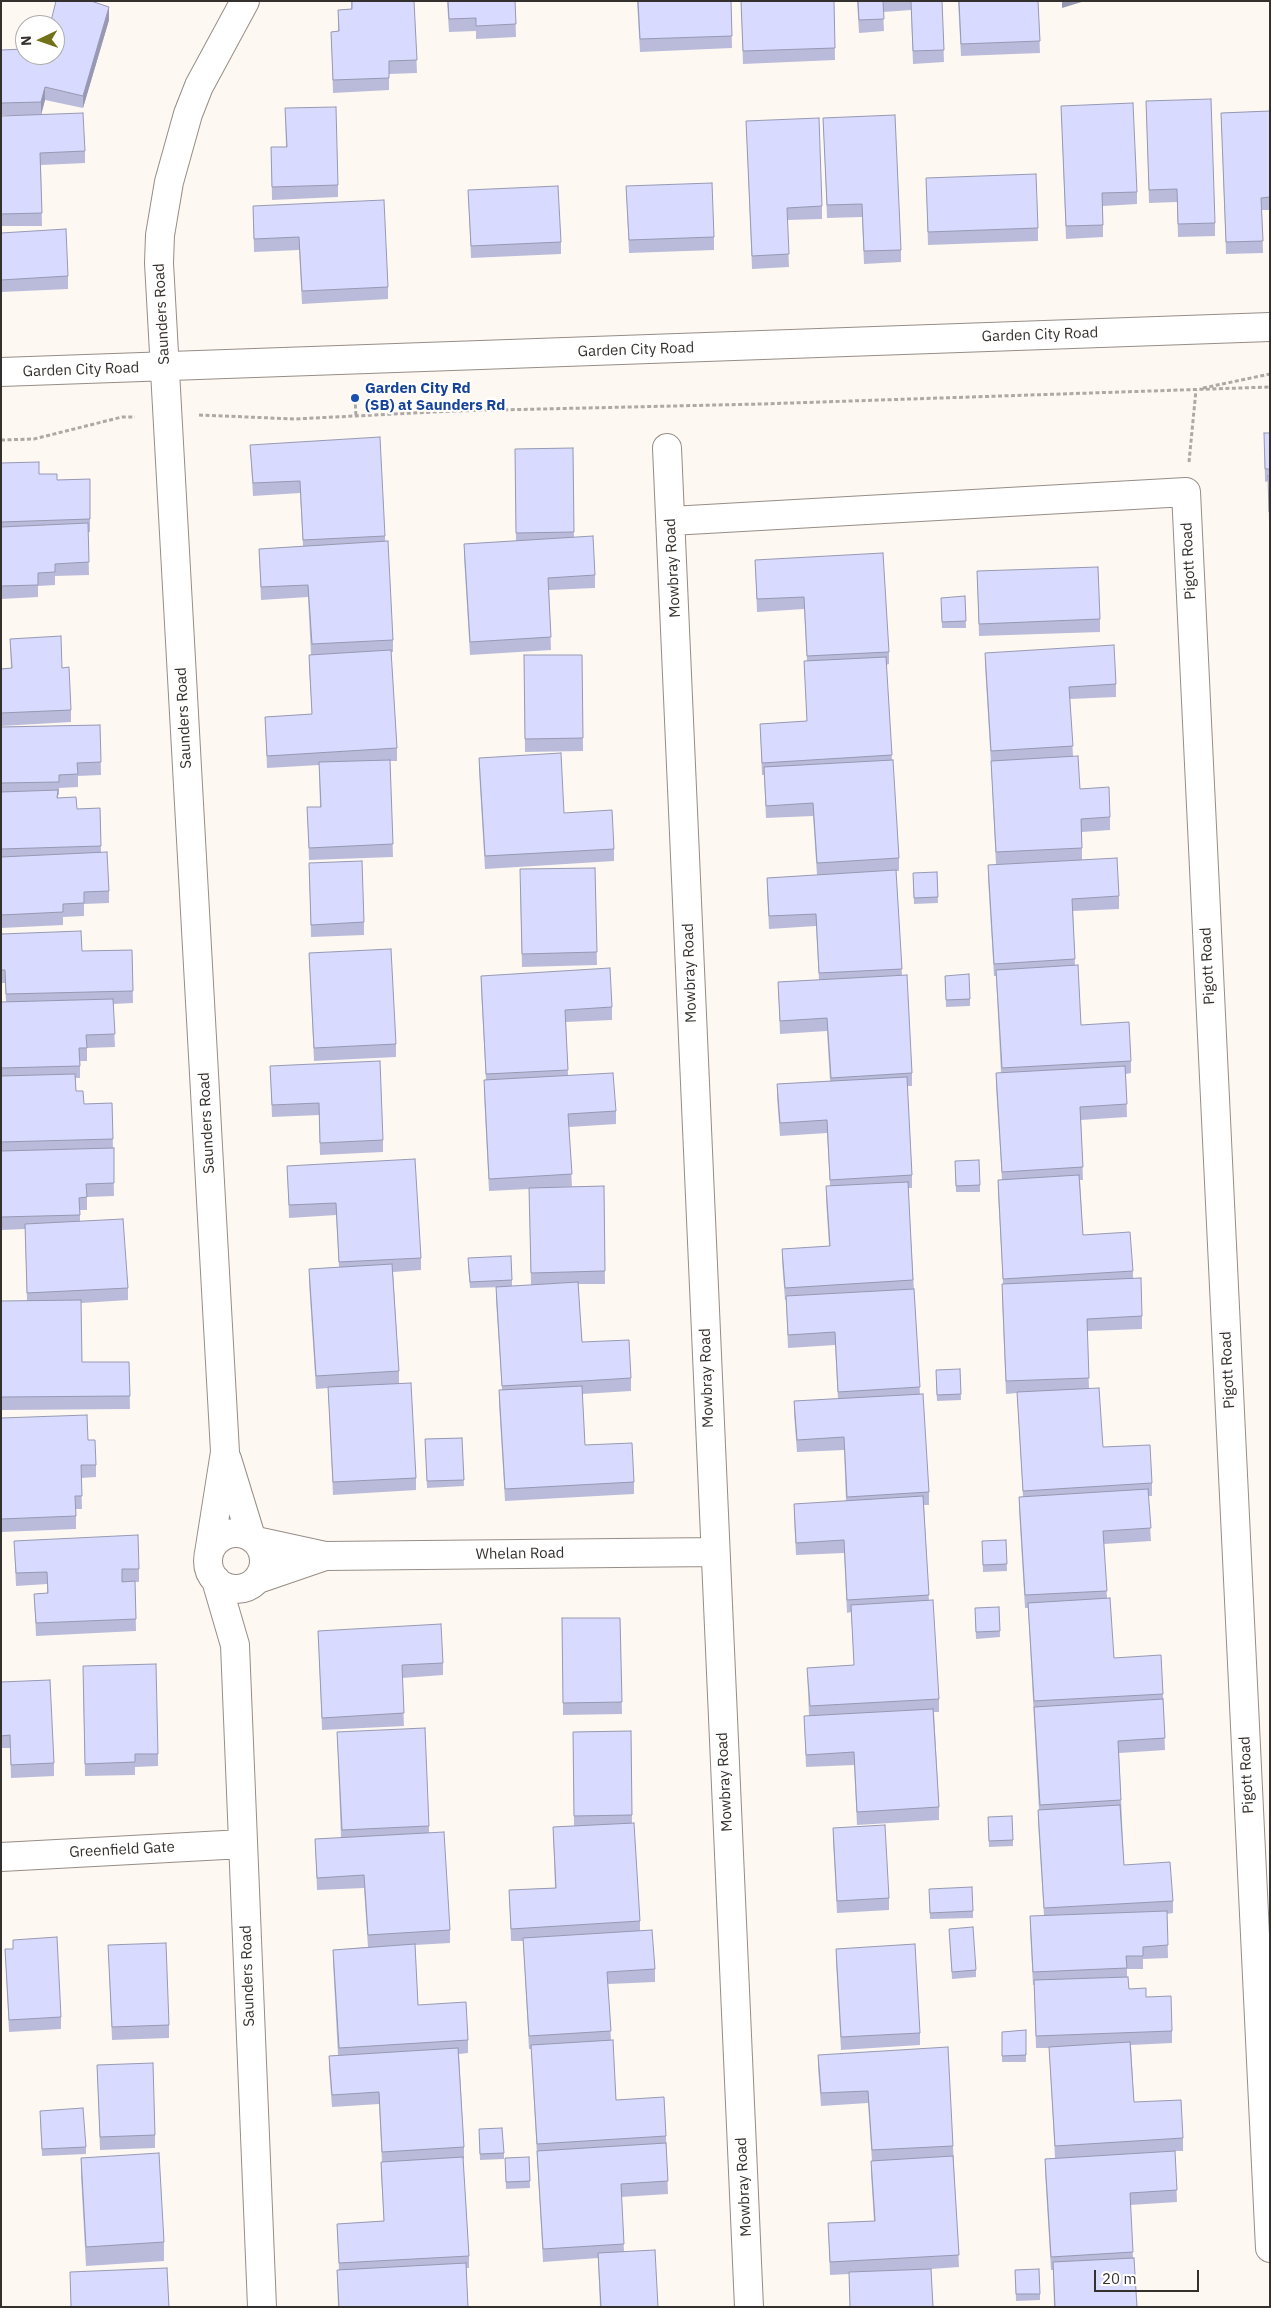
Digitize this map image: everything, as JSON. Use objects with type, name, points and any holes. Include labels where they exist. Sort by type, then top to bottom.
[{"type":"street","name":"Saunders Road","points":[[209,1553],[225,1452],[159,263],[160,235],[169,182],[179,142],[199,86],[244,1]]},
{"type":"street","name":"Garden City Road","points":[[1,372],[1270,327]]},
{"type":"street","name":"Mowbray Road","points":[[667,448],[749,2307]]},
{"type":"street","points":[[671,521],[1186,492]]},
{"type":"street","name":"Pigott Road","points":[[1186,492],[1270,2248]]},
{"type":"street","name":"Saunders Road","points":[[225,1452],[253,1539]]},
{"type":"street","points":[[235,1533],[253,1539],[263,1552],[263,1570],[254,1582],[242,1588],[223,1586],[211,1572],[209,1553],[213,1545],[227,1534],[235,1533]]},
{"type":"street","name":"Whelan Road","points":[[253,1539],[325,1556],[715,1552]]},
{"type":"street","name":"Whelan Road","points":[[254,1582],[325,1556]]},
{"type":"street","name":"Saunders Road","points":[[216,1580],[235,1646],[262,2307]]},
{"type":"street","name":"Saunders Road","points":[[235,1646],[254,1582]]},
{"type":"street","name":"Greenfield Gate","points":[[1,1857],[243,1844]]},
{"type":"path","points":[[1196,390],[1270,374]]},
{"type":"path","points":[[198,415],[295,419],[454,411],[1270,387]]},
{"type":"path","points":[[1186,492],[1196,390]]},
{"type":"path","points":[[356,398],[356,416]]},
{"type":"path","points":[[1,440],[34,439],[122,417]]},
{"type":"building","points":[[56,1],[91,1],[109,7],[83,96],[45,87],[41,102],[1,103],[1,50],[15,49],[15,65],[65,65],[65,15],[52,15]]},
{"type":"building","points":[[352,1],[414,1],[417,60],[389,61],[389,78],[333,80],[331,32],[339,31],[338,10],[352,9]]},
{"type":"building","points":[[448,1],[515,1],[516,24],[476,26],[476,18],[449,19]]},
{"type":"building","points":[[638,1],[731,1],[732,36],[640,39]]},
{"type":"building","points":[[741,1],[834,1],[835,48],[743,51]]},
{"type":"building","points":[[858,1],[883,1],[884,19],[859,20]]},
{"type":"building","points":[[911,1],[942,1],[944,50],[913,51]]},
{"type":"building","points":[[959,1],[1038,1],[1040,41],[961,44]]},
{"type":"building","points":[[1211,99],[1215,223],[1178,224],[1177,189],[1149,190],[1146,101]]},
{"type":"building","points":[[1133,103],[1137,192],[1102,193],[1103,225],[1066,226],[1061,106]]},
{"type":"building","points":[[336,107],[338,185],[272,187],[271,147],[287,147],[285,108]]},
{"type":"building","points":[[1270,111],[1270,197],[1261,198],[1263,241],[1226,242],[1221,113]]},
{"type":"building","points":[[83,113],[85,151],[40,153],[42,213],[1,214],[1,116]]},
{"type":"building","points":[[895,115],[901,250],[864,251],[862,204],[827,205],[823,118]]},
{"type":"building","points":[[819,118],[822,206],[787,208],[789,254],[752,256],[746,121]]},
{"type":"building","points":[[1036,174],[1038,228],[928,232],[926,178]]},
{"type":"building","points":[[712,183],[714,237],[629,240],[626,186]]},
{"type":"building","points":[[558,186],[561,242],[471,246],[468,190]]},
{"type":"building","points":[[384,200],[388,287],[302,291],[299,237],[254,239],[253,206]]},
{"type":"building","points":[[66,229],[68,276],[1,280],[1,233]]},
{"type":"building","points":[[1264,433],[1270,433],[1270,469],[1265,469]]},
{"type":"building","points":[[380,437],[385,536],[303,540],[300,481],[253,483],[250,445]]},
{"type":"building","points":[[573,448],[574,532],[516,533],[515,449]]},
{"type":"building","points":[[39,462],[39,474],[57,474],[57,480],[90,479],[90,519],[1,522],[1,463]]},
{"type":"building","points":[[1268,476],[1270,476],[1270,512],[1269,512]]},
{"type":"building","points":[[88,523],[89,562],[55,564],[55,572],[38,573],[38,585],[1,586],[1,527]]},
{"type":"building","points":[[593,536],[595,575],[548,578],[551,637],[470,642],[464,544]]},
{"type":"building","points":[[388,541],[393,640],[312,644],[308,585],[261,587],[259,549]]},
{"type":"building","points":[[883,553],[889,652],[807,656],[804,597],[757,599],[755,560]]},
{"type":"building","points":[[1098,567],[1100,619],[979,624],[977,571]]},
{"type":"building","points":[[965,596],[966,621],[942,622],[941,598]]},
{"type":"building","points":[[61,636],[62,668],[69,667],[71,710],[1,713],[1,669],[12,668],[10,639]]},
{"type":"building","points":[[1114,645],[1116,684],[1069,687],[1073,746],[991,751],[985,653]]},
{"type":"building","points":[[391,650],[397,748],[267,756],[265,717],[312,714],[309,655]]},
{"type":"building","points":[[524,655],[582,655],[583,738],[525,739]]},
{"type":"building","points":[[886,657],[892,755],[762,763],[760,724],[807,721],[804,661]]},
{"type":"building","points":[[100,725],[101,762],[77,763],[78,774],[59,775],[59,782],[1,783],[1,727]]},
{"type":"building","points":[[561,753],[564,813],[612,810],[614,849],[485,856],[479,758]]},
{"type":"building","points":[[1078,756],[1080,789],[1109,787],[1110,817],[1081,819],[1082,848],[996,852],[991,761]]},
{"type":"building","points":[[390,760],[393,844],[309,848],[307,807],[321,807],[319,762]]},
{"type":"building","points":[[893,760],[899,858],[817,863],[813,803],[766,806],[764,767]]},
{"type":"building","points":[[58,790],[57,798],[76,797],[77,809],[100,808],[101,846],[1,849],[1,792]]},
{"type":"building","points":[[107,852],[109,891],[84,892],[84,903],[63,904],[63,912],[1,915],[1,857]]},
{"type":"building","points":[[1117,858],[1119,896],[1072,899],[1075,959],[994,964],[988,865]]},
{"type":"building","points":[[362,861],[364,922],[311,925],[309,863]]},
{"type":"building","points":[[595,868],[597,952],[522,954],[520,869]]},
{"type":"building","points":[[896,870],[902,969],[819,973],[816,914],[769,916],[767,878]]},
{"type":"building","points":[[937,872],[938,897],[914,898],[913,873]]},
{"type":"building","points":[[81,931],[82,951],[132,950],[133,991],[6,994],[5,970],[1,970],[1,934]]},
{"type":"building","points":[[391,949],[396,1044],[314,1048],[309,953]]},
{"type":"building","points":[[1078,965],[1081,1025],[1129,1022],[1131,1061],[1002,1068],[996,970]]},
{"type":"building","points":[[610,968],[612,1007],[565,1010],[568,1070],[486,1074],[481,976]]},
{"type":"building","points":[[969,974],[970,999],[946,1000],[945,976]]},
{"type":"building","points":[[907,975],[912,1073],[831,1078],[827,1018],[780,1021],[778,982]]},
{"type":"building","points":[[113,999],[115,1034],[86,1035],[87,1048],[79,1048],[80,1066],[1,1068],[1,1002]]},
{"type":"building","points":[[380,1061],[383,1140],[320,1143],[319,1103],[272,1105],[270,1066]]},
{"type":"building","points":[[1125,1066],[1127,1104],[1080,1107],[1083,1167],[1002,1172],[996,1073]]},
{"type":"building","points":[[613,1073],[616,1111],[568,1114],[572,1174],[489,1179],[484,1080]]},
{"type":"building","points":[[75,1074],[76,1091],[83,1091],[84,1104],[112,1103],[113,1139],[1,1142],[1,1076]]},
{"type":"building","points":[[907,1077],[912,1175],[830,1180],[827,1120],[780,1123],[777,1084]]},
{"type":"building","points":[[114,1148],[114,1183],[86,1184],[87,1197],[79,1198],[80,1215],[1,1217],[1,1151]]},
{"type":"building","points":[[415,1159],[421,1258],[339,1262],[336,1203],[289,1205],[287,1166]]},
{"type":"building","points":[[979,1160],[980,1185],[956,1186],[955,1161]]},
{"type":"building","points":[[1079,1175],[1083,1235],[1130,1232],[1133,1271],[1003,1279],[998,1180]]},
{"type":"building","points":[[908,1182],[913,1280],[785,1288],[782,1249],[830,1246],[826,1186]]},
{"type":"building","points":[[604,1186],[605,1271],[531,1273],[529,1188]]},
{"type":"building","points":[[123,1219],[128,1288],[27,1293],[25,1224]]},
{"type":"building","points":[[511,1256],[512,1280],[470,1282],[468,1258]]},
{"type":"building","points":[[392,1264],[399,1371],[316,1376],[309,1269]]},
{"type":"building","points":[[1141,1278],[1142,1316],[1087,1319],[1089,1378],[1006,1381],[1002,1284]]},
{"type":"building","points":[[578,1282],[582,1342],[629,1340],[631,1378],[502,1386],[496,1287]]},
{"type":"building","points":[[914,1289],[920,1387],[838,1392],[835,1332],[788,1335],[786,1296]]},
{"type":"building","points":[[81,1300],[82,1362],[129,1362],[130,1396],[1,1397],[1,1301]]},
{"type":"building","points":[[960,1369],[961,1394],[937,1395],[936,1370]]},
{"type":"building","points":[[411,1383],[416,1478],[333,1482],[328,1387]]},
{"type":"building","points":[[582,1386],[585,1445],[632,1443],[634,1482],[505,1489],[499,1390]]},
{"type":"building","points":[[1099,1388],[1103,1447],[1150,1445],[1152,1483],[1023,1491],[1017,1392]]},
{"type":"building","points":[[923,1394],[929,1492],[847,1497],[844,1437],[797,1440],[794,1401]]},
{"type":"building","points":[[87,1415],[88,1440],[95,1440],[96,1465],[81,1465],[82,1496],[75,1496],[76,1516],[1,1519],[1,1418]]},
{"type":"building","points":[[462,1438],[464,1480],[427,1481],[425,1439]]},
{"type":"building","points":[[1148,1489],[1151,1528],[1103,1531],[1107,1591],[1025,1595],[1019,1497]]},
{"type":"building","points":[[923,1496],[929,1595],[847,1600],[844,1540],[796,1543],[794,1504]]},
{"type":"building","points":[[138,1535],[139,1569],[122,1569],[122,1582],[135,1581],[136,1619],[36,1623],[34,1594],[48,1593],[47,1572],[16,1573],[14,1541]]},
{"type":"building","points":[[1006,1540],[1007,1564],[983,1565],[982,1541]]},
{"type":"building","points":[[1110,1598],[1114,1658],[1161,1655],[1163,1694],[1034,1701],[1028,1603]]},
{"type":"building","points":[[933,1600],[939,1699],[810,1706],[807,1668],[854,1665],[851,1605]]},
{"type":"building","points":[[999,1607],[1000,1631],[976,1632],[975,1608]]},
{"type":"building","points":[[562,1618],[620,1618],[622,1702],[563,1703]]},
{"type":"building","points":[[441,1624],[443,1663],[402,1665],[404,1713],[322,1718],[318,1631]]},
{"type":"building","points":[[156,1664],[158,1754],[135,1754],[135,1762],[85,1764],[83,1666]]},
{"type":"building","points":[[50,1680],[54,1763],[11,1765],[10,1735],[1,1736],[1,1682]]},
{"type":"building","points":[[1163,1699],[1165,1738],[1118,1741],[1121,1800],[1040,1805],[1034,1707]]},
{"type":"building","points":[[933,1709],[939,1807],[857,1812],[854,1752],[806,1755],[804,1716]]},
{"type":"building","points":[[425,1728],[429,1826],[342,1830],[337,1732]]},
{"type":"building","points":[[631,1731],[632,1815],[574,1816],[573,1732]]},
{"type":"building","points":[[1120,1805],[1124,1865],[1170,1862],[1173,1901],[1044,1908],[1038,1810]]},
{"type":"building","points":[[1012,1816],[1013,1840],[989,1841],[988,1817]]},
{"type":"building","points":[[634,1823],[640,1921],[511,1929],[509,1890],[556,1888],[553,1827]]},
{"type":"building","points":[[885,1825],[889,1898],[837,1901],[833,1828]]},
{"type":"building","points":[[444,1832],[450,1930],[368,1935],[364,1875],[317,1878],[315,1839]]},
{"type":"building","points":[[972,1887],[973,1911],[930,1913],[929,1889]]},
{"type":"building","points":[[1167,1911],[1168,1945],[1143,1947],[1143,1956],[1126,1956],[1127,1968],[1033,1972],[1030,1916]]},
{"type":"building","points":[[973,1927],[976,1970],[952,1972],[949,1929]]},
{"type":"building","points":[[652,1930],[655,1969],[607,1972],[611,2031],[529,2036],[523,1938]]},
{"type":"building","points":[[57,1937],[61,2017],[9,2020],[5,1949],[13,1949],[13,1940]]},
{"type":"building","points":[[166,1943],[169,2025],[112,2027],[108,1945]]},
{"type":"building","points":[[415,1944],[418,2005],[466,2002],[468,2040],[339,2048],[333,1950]]},
{"type":"building","points":[[915,1944],[920,2033],[841,2037],[836,1949]]},
{"type":"building","points":[[1128,1977],[1129,1989],[1146,1988],[1146,1997],[1171,1996],[1172,2031],[1036,2036],[1034,1980]]},
{"type":"building","points":[[1026,2030],[1026,2055],[1002,2056],[1002,2032]]},
{"type":"building","points":[[613,2040],[616,2100],[664,2097],[666,2136],[537,2144],[531,2045]]},
{"type":"building","points":[[1130,2042],[1134,2102],[1181,2100],[1183,2138],[1055,2146],[1049,2047]]},
{"type":"building","points":[[948,2047],[953,2146],[872,2150],[868,2091],[821,2093],[818,2055]]},
{"type":"building","points":[[458,2048],[464,2147],[382,2152],[379,2092],[332,2095],[329,2056]]},
{"type":"building","points":[[153,2063],[155,2135],[100,2137],[97,2065]]},
{"type":"building","points":[[83,2108],[86,2147],[42,2149],[40,2111]]},
{"type":"building","points":[[502,2128],[504,2153],[480,2154],[479,2129]]},
{"type":"building","points":[[666,2143],[668,2181],[621,2184],[624,2244],[543,2249],[537,2151]]},
{"type":"building","points":[[1175,2151],[1177,2190],[1130,2193],[1133,2252],[1051,2257],[1045,2159]]},
{"type":"building","points":[[159,2153],[164,2242],[86,2247],[81,2158]]},
{"type":"building","points":[[953,2156],[959,2255],[830,2262],[828,2223],[875,2221],[871,2161]]},
{"type":"building","points":[[463,2157],[469,2256],[339,2263],[337,2224],[384,2221],[381,2162]]},
{"type":"building","points":[[529,2157],[530,2181],[506,2182],[505,2158]]},
{"type":"building","points":[[655,2250],[658,2307],[601,2307],[598,2253]]},
{"type":"building","points":[[1134,2258],[1137,2307],[1055,2307],[1053,2262]]},
{"type":"building","points":[[466,2263],[468,2307],[339,2307],[337,2270]]},
{"type":"building","points":[[167,2268],[169,2307],[71,2307],[70,2272]]},
{"type":"building","points":[[931,2269],[933,2307],[850,2307],[849,2272]]},
{"type":"building","points":[[1039,2269],[1040,2294],[1016,2294],[1015,2270]]},
{"type":"place","name":"Garden City Rd (SB) at Saunders Rd","points":[[355,398]]}]
